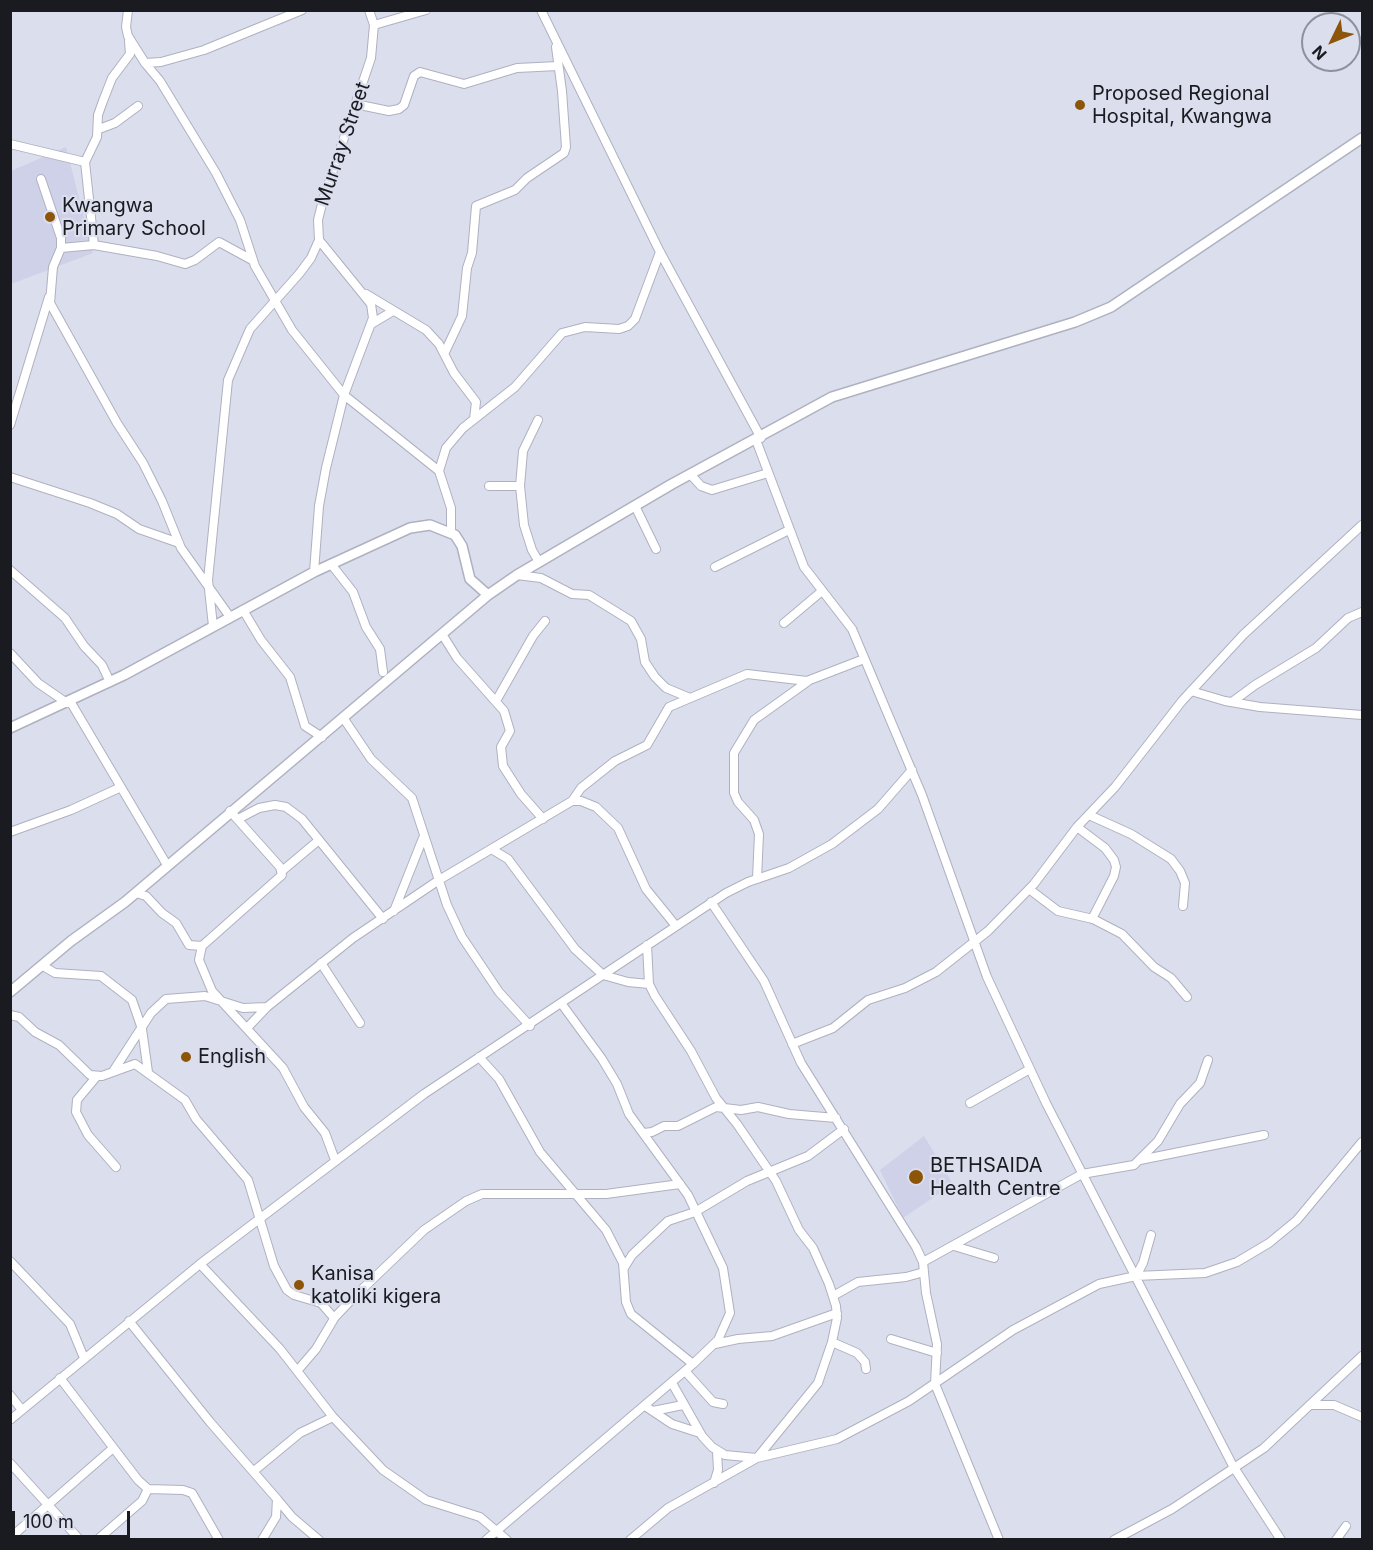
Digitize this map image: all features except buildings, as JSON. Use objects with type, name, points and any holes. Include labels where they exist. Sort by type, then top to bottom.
[{"type":"street","points":[[94,245],[85,162],[99,129],[98,118],[112,78],[130,54],[126,27],[128,10]]},
{"type":"street","points":[[145,63],[161,62],[204,50],[302,10]]},
{"type":"street","name":"Murray Street","points":[[208,586],[228,380],[247,333],[311,258],[319,240],[318,220],[371,58],[374,25],[369,10]]},
{"type":"street","points":[[374,25],[426,10]]},
{"type":"street","points":[[541,10],[660,252],[758,439],[768,474],[804,567],[847,620],[912,770],[987,977],[1030,1069],[1233,1466],[1274,1536],[1281,1539]]},
{"type":"street","points":[[128,36],[160,81],[216,173],[240,220],[252,260],[305,349],[344,395],[439,471],[451,508],[451,532]]},
{"type":"street","points":[[445,352],[462,316],[467,268],[472,254],[476,206],[515,190],[527,178],[564,153],[566,147],[556,43]]},
{"type":"street","points":[[355,104],[389,111],[399,109],[404,105],[417,72],[464,84],[517,68],[558,66]]},
{"type":"street","points":[[99,129],[116,123],[138,106]]},
{"type":"street","points":[[12,989],[136,892],[230,811],[344,719],[488,595],[518,575],[634,506],[832,397],[1075,322],[1111,307],[1362,138]]},
{"type":"street","points":[[10,144],[85,162]]},
{"type":"street","points":[[10,425],[49,296],[53,267],[60,248],[59,229],[41,179]]},
{"type":"street","points":[[314,572],[319,506],[344,395],[373,323],[371,304],[319,240]]},
{"type":"street","points":[[60,248],[94,245],[157,256],[185,264],[195,260],[219,242],[252,260]]},
{"type":"street","points":[[439,471],[446,448],[463,428],[525,377],[562,333],[585,327],[619,328],[636,319],[660,252]]},
{"type":"street","points":[[361,291],[426,330],[445,352],[454,373],[476,404],[484,411]]},
{"type":"street","points":[[49,296],[50,303],[142,463],[179,543],[230,617]]},
{"type":"street","points":[[373,323],[393,311]]},
{"type":"street","points":[[474,419],[476,404]]},
{"type":"street","points":[[538,420],[524,451],[520,486],[522,519],[532,550],[539,562]]},
{"type":"street","points":[[691,475],[701,486],[712,490],[768,474]]},
{"type":"street","points":[[10,477],[90,503],[117,514],[139,530],[179,543]]},
{"type":"street","points":[[489,486],[520,486]]},
{"type":"street","points":[[634,506],[656,549]]},
{"type":"street","points":[[10,728],[110,682],[314,572],[410,528],[430,525],[451,532],[462,546],[470,579],[488,595]]},
{"type":"street","points":[[792,1044],[833,1028],[868,1000],[905,988],[936,972],[975,942],[1029,889],[1077,827],[1191,691],[1251,627],[1362,525]]},
{"type":"street","points":[[715,567],[789,530]]},
{"type":"street","points":[[1352,535],[1362,534]]},
{"type":"street","points":[[331,564],[353,592],[366,627],[380,649],[383,672]]},
{"type":"street","points":[[10,570],[65,618],[84,646],[102,665],[110,682]]},
{"type":"street","points":[[518,575],[541,578],[572,594],[589,595],[631,621],[641,639],[645,662],[655,677],[668,689],[690,698]]},
{"type":"street","points":[[208,586],[213,626]]},
{"type":"street","points":[[784,623],[822,591]]},
{"type":"street","points":[[243,610],[261,640],[290,677],[305,726],[322,737]]},
{"type":"street","points":[[1232,702],[1274,672],[1302,658],[1348,618],[1362,612]]},
{"type":"street","points":[[496,701],[533,636],[545,621]]},
{"type":"street","points":[[442,634],[467,671],[504,711],[510,729],[501,747],[503,766],[521,794],[543,819]]},
{"type":"street","points":[[10,653],[38,683],[68,702],[166,866]]},
{"type":"street","points":[[757,879],[759,834],[754,820],[734,794],[734,753],[754,720],[807,681],[864,659]]},
{"type":"street","points":[[247,1029],[267,1007],[353,938],[440,880],[572,801],[581,788],[615,761],[647,745],[667,709],[747,674],[781,681],[807,681]]},
{"type":"street","points":[[1191,691],[1232,702],[1286,710],[1362,715]]},
{"type":"street","points":[[344,719],[371,759],[412,798],[423,838],[462,937],[500,992],[530,1026]]},
{"type":"street","points":[[10,1420],[200,1264],[424,1094],[530,1026],[711,902],[757,879],[789,868],[849,833],[878,809],[912,770]]},
{"type":"street","points":[[10,832],[71,810],[119,788]]},
{"type":"street","points":[[572,801],[581,801],[596,807],[618,828],[646,889],[676,926]]},
{"type":"street","points":[[238,819],[259,808],[280,805],[299,816],[383,919]]},
{"type":"street","points":[[230,811],[282,871]]},
{"type":"street","points":[[1089,815],[1131,834],[1171,859],[1185,883],[1183,906]]},
{"type":"street","points":[[1077,827],[1105,848],[1116,867],[1114,876],[1092,919]]},
{"type":"street","points":[[394,911],[423,838]]},
{"type":"street","points":[[319,840],[202,945],[199,960],[212,991],[283,1068],[304,1107],[325,1133],[335,1160]]},
{"type":"street","points":[[493,850],[508,859],[540,898],[565,936],[603,975],[628,982],[649,984]]},
{"type":"street","points":[[1029,889],[1058,912],[1092,919],[1122,934],[1154,967],[1171,978],[1187,997]]},
{"type":"street","points":[[136,892],[146,896],[176,923],[189,945],[202,945]]},
{"type":"street","points":[[711,902],[764,981],[792,1044],[836,1118],[890,1201],[923,1262],[937,1353],[935,1384],[999,1539]]},
{"type":"street","points":[[647,945],[649,984],[723,1107],[771,1173],[795,1216],[799,1230],[813,1248],[834,1296],[837,1313],[832,1342],[814,1388],[757,1458]]},
{"type":"street","points":[[321,963],[360,1023]]},
{"type":"street","points":[[44,966],[55,973],[105,977],[134,1002],[142,1029],[148,1072]]},
{"type":"street","points":[[114,1070],[154,1009],[166,999],[205,996],[216,997],[223,1003],[243,1008],[267,1007]]},
{"type":"street","points":[[486,1539],[649,1408],[672,1383],[714,1345],[728,1322],[730,1303],[723,1268],[695,1212],[680,1184],[629,1114],[617,1084],[602,1059],[561,1003]]},
{"type":"street","points":[[10,1015],[19,1017],[35,1032],[59,1046],[87,1073],[97,1076]]},
{"type":"street","points":[[479,1058],[499,1079],[540,1152],[602,1222],[624,1268],[626,1302],[631,1314],[693,1364]]},
{"type":"street","points":[[923,1262],[1082,1174],[1127,1168],[1140,1160],[1158,1141],[1180,1104],[1200,1083],[1208,1060]]},
{"type":"street","points":[[116,1167],[88,1135],[76,1112],[77,1100],[97,1076],[132,1064],[148,1072],[185,1100],[198,1122],[248,1180],[274,1266],[287,1290],[294,1295],[321,1303],[334,1318]]},
{"type":"street","points":[[970,1103],[1030,1069]]},
{"type":"street","points":[[644,1133],[664,1126],[678,1126],[714,1108],[723,1107],[741,1110],[758,1107],[789,1114],[836,1118]]},
{"type":"street","points":[[624,1268],[629,1258],[664,1224],[695,1212],[747,1181],[808,1156],[844,1129]]},
{"type":"street","points":[[1140,1160],[1264,1135]]},
{"type":"street","points":[[630,1539],[668,1508],[757,1458],[844,1436],[896,1409],[1013,1330],[1084,1291],[1104,1282],[1136,1276],[1215,1272],[1249,1256],[1296,1220],[1362,1142]]},
{"type":"street","points":[[298,1370],[316,1349],[334,1318],[424,1230],[457,1206],[482,1194],[549,1196],[575,1193],[614,1194],[680,1184]]},
{"type":"street","points":[[1136,1276],[1143,1263],[1151,1235]]},
{"type":"street","points":[[954,1246],[994,1258]]},
{"type":"street","points":[[10,1261],[66,1319],[84,1358]]},
{"type":"street","points":[[200,1264],[298,1370],[333,1417],[399,1483],[426,1500],[480,1517],[507,1539]]},
{"type":"street","points":[[834,1296],[858,1282],[924,1272]]},
{"type":"street","points":[[714,1345],[738,1339],[772,1336],[837,1313]]},
{"type":"street","points":[[129,1321],[210,1422],[292,1517],[319,1539]]},
{"type":"street","points":[[891,1339],[937,1353]]},
{"type":"street","points":[[832,1342],[857,1353],[864,1360],[866,1369]]},
{"type":"street","points":[[1114,1539],[1172,1509],[1277,1437],[1362,1356]]},
{"type":"street","points":[[685,1371],[713,1402],[723,1404]]},
{"type":"street","points":[[60,1378],[97,1424],[112,1449],[148,1489],[183,1490],[192,1493],[219,1539]]},
{"type":"street","points":[[672,1383],[700,1433],[717,1451],[736,1457],[757,1458]]},
{"type":"street","points":[[10,1395],[22,1410]]},
{"type":"street","points":[[649,1408],[683,1405]]},
{"type":"street","points":[[1311,1405],[1334,1406],[1362,1417]]},
{"type":"street","points":[[649,1408],[672,1424],[700,1433]]},
{"type":"street","points":[[254,1471],[300,1433],[333,1417]]},
{"type":"street","points":[[10,1538],[112,1449]]},
{"type":"street","points":[[713,1484],[718,1470],[717,1451]]},
{"type":"street","points":[[10,1463],[80,1539]]},
{"type":"street","points":[[97,1539],[142,1501],[148,1489]]},
{"type":"street","points":[[262,1539],[276,1517],[277,1499]]},
{"type":"street","points":[[1336,1539],[1346,1526]]},
{"type":"shaded area","points":[[66,147],[93,253],[11,284],[11,171]]},
{"type":"shaded area","name":"BETHSAIDA Health Centre","points":[[924,1136],[953,1184],[903,1218],[880,1170]]},
{"type":"place","name":"Proposed Regional Hospital, Kwangwa","points":[[1080,105]]},
{"type":"place","name":"Kwangwa Primary School","points":[[50,217]]},
{"type":"place","name":"English","points":[[186,1057]]},
{"type":"place","name":"BETHSAIDA Health Centre","points":[[916,1177]]},
{"type":"place","name":"Kanisa katoliki kigera","points":[[299,1285]]}]
